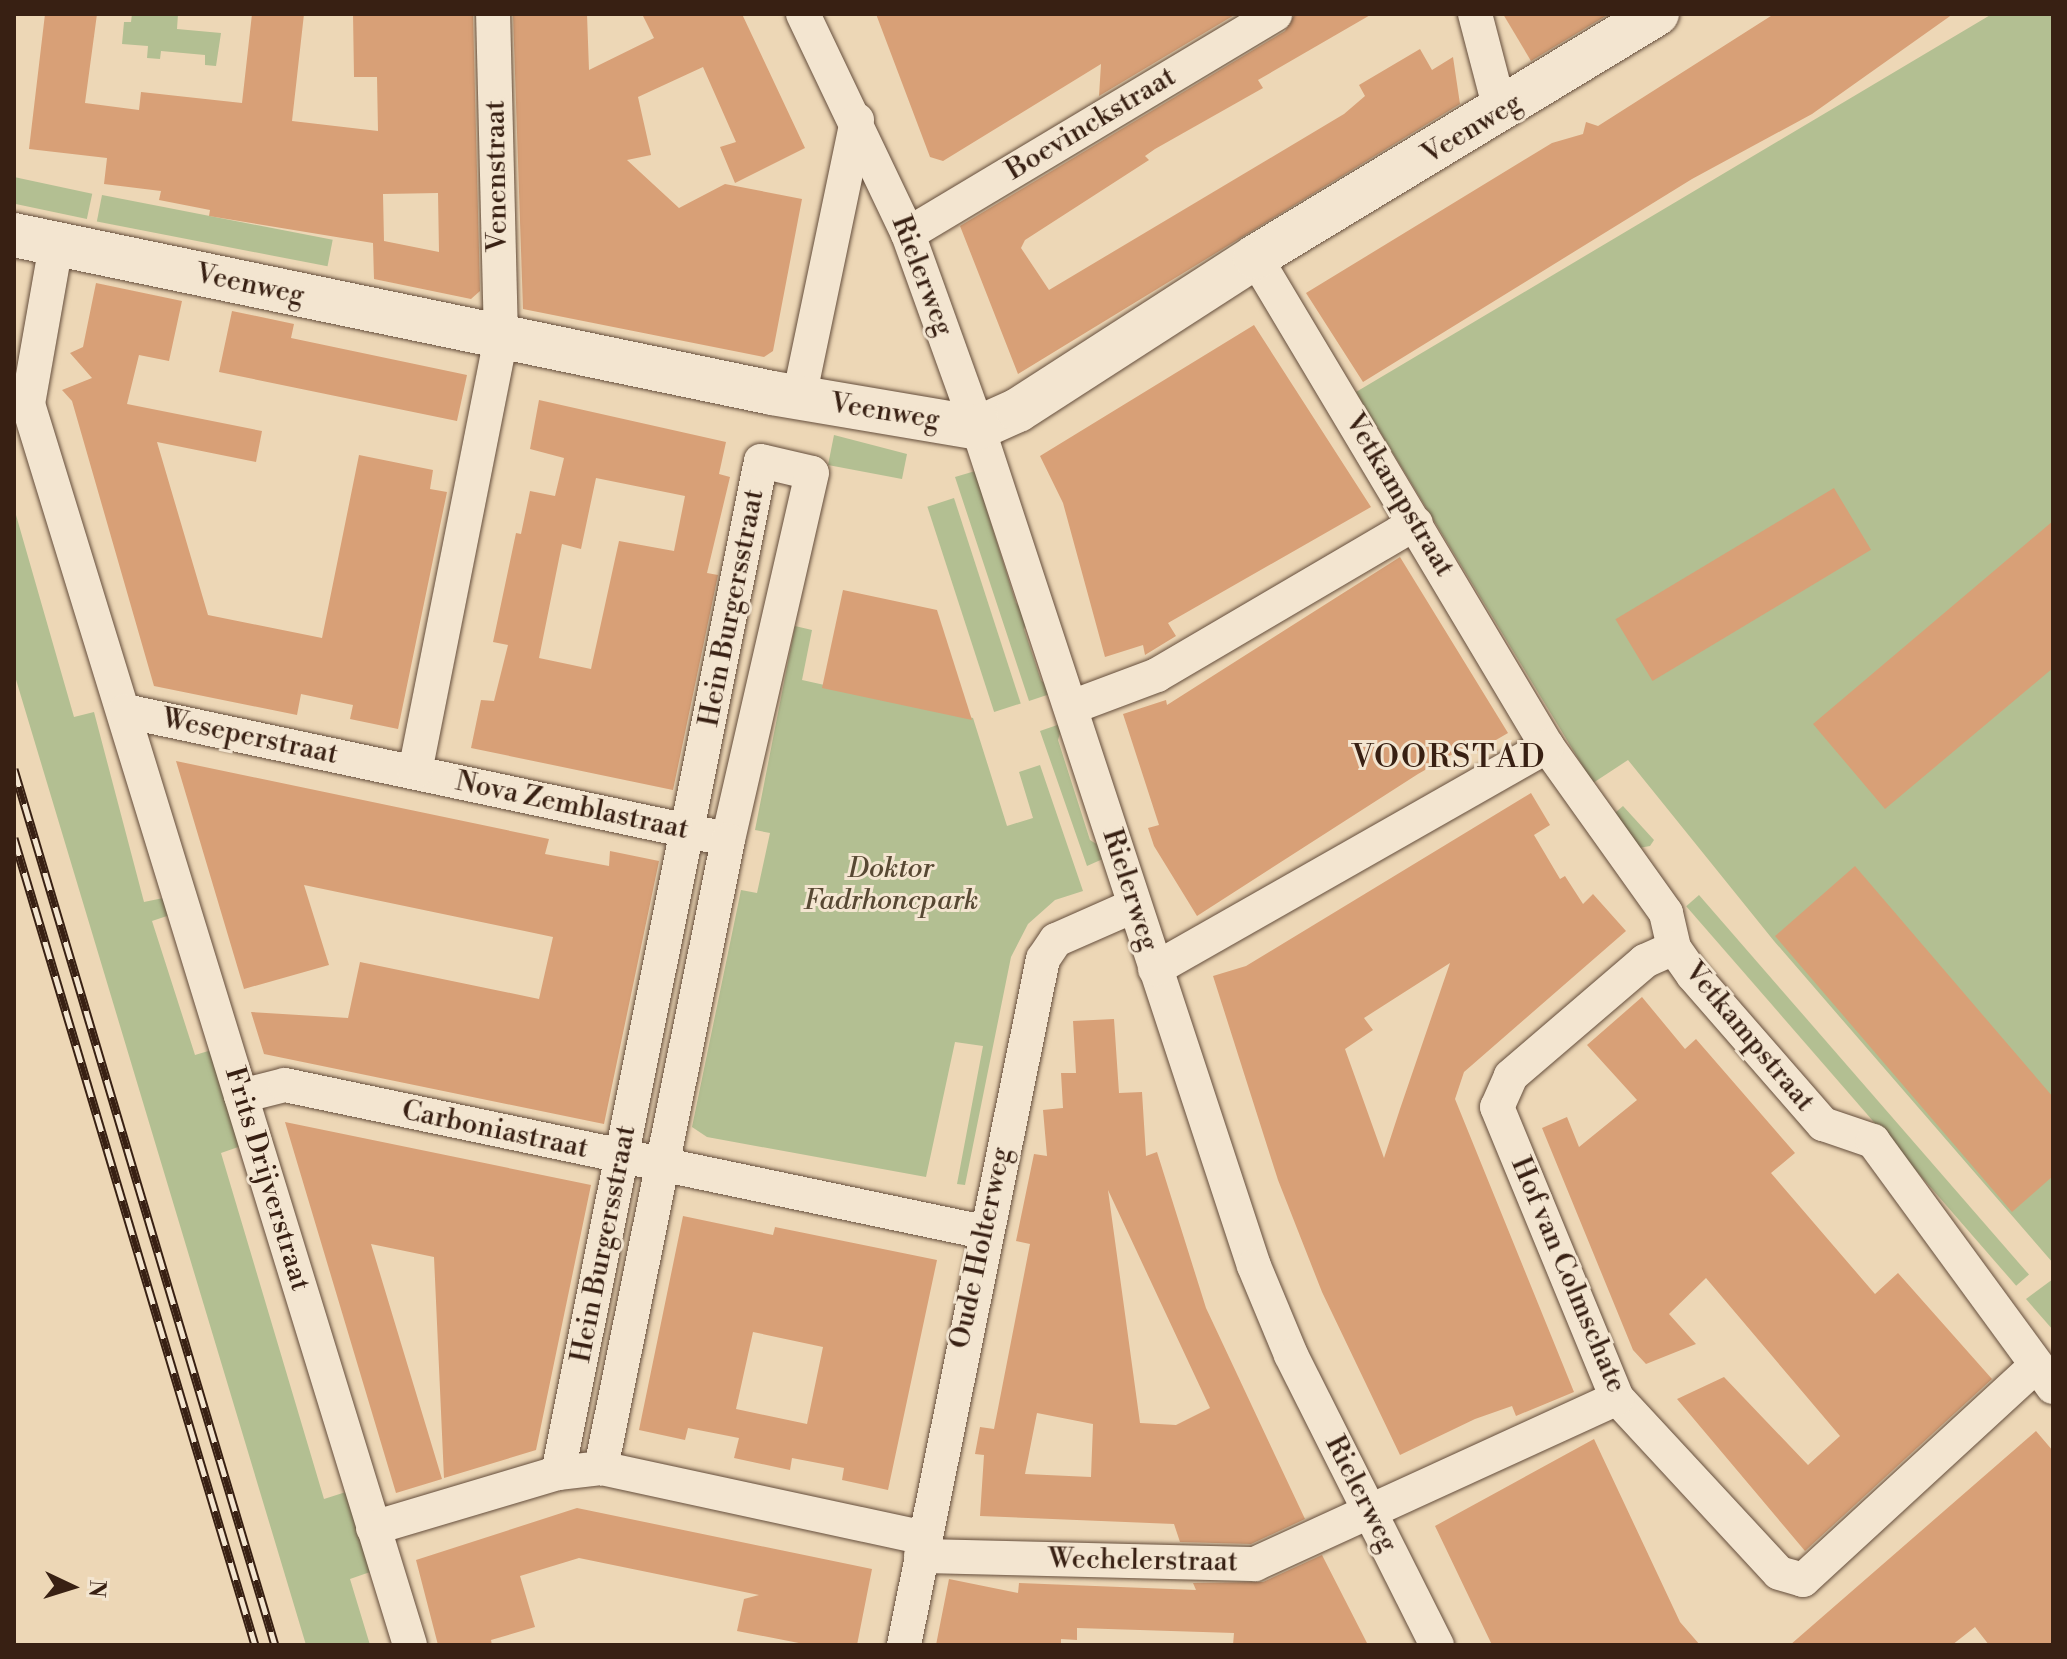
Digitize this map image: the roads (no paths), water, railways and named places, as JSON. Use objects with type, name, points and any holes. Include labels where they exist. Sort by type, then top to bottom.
[{"type":"street","name":"Venenstraat","points":[[493,14],[501,338]]},
{"type":"street","name":"Rielerweg","points":[[803,14],[857,120],[908,234],[978,428],[1254,1266],[1437,1645]]},
{"type":"street","name":"Boevinckstraat","points":[[908,234],[1275,14]]},
{"type":"street","points":[[1475,14],[1501,113]]},
{"type":"street","name":"Veenweg","points":[[14,235],[799,398],[978,428],[1018,410],[1255,257],[1501,113],[1657,14]]},
{"type":"street","points":[[799,398],[857,120]]},
{"type":"street","name":"Weseperstraat","points":[[56,245],[28,404],[125,711],[415,772]]},
{"type":"street","name":"Vetkampstraat","points":[[1255,257],[1547,746],[1666,913],[1674,948],[1823,1124],[1873,1141],[2045,1376]]},
{"type":"street","points":[[415,772],[501,338]]},
{"type":"street","name":"Hein Burgersstraat","points":[[558,1473],[761,461],[812,473],[728,840],[665,1165],[601,1468]]},
{"type":"street","points":[[1072,707],[1157,675],[1416,523]]},
{"type":"street","name":"Frits Drijverstraat","points":[[125,711],[410,1645]]},
{"type":"street","points":[[1155,969],[1547,746]]},
{"type":"street","name":"Nova Zemblastraat","points":[[415,772],[728,840]]},
{"type":"street","name":"Oude Holterweg","points":[[904,1645],[984,1232],[1043,959],[1056,940],[1133,906]]},
{"type":"street","name":"Hof van Colmschate","points":[[1674,948],[1645,961],[1511,1076],[1497,1107],[1617,1398],[1779,1573],[1803,1580],[2045,1376]]},
{"type":"street","name":"Carboniastraat","points":[[241,1096],[285,1085],[984,1232]]},
{"type":"street","name":"Wechelerstraat","points":[[373,1528],[558,1473],[601,1468],[922,1547],[1255,1564],[1372,1514],[1617,1398]]},
{"type":"railway","points":[[14,769],[275,1645]]},
{"type":"railway","points":[[14,838],[255,1645]]},
{"type":"district","name":"VOORSTAD","points":[[1449,757]]},
{"type":"park label","name":"Doktor Fadrhoncpark","points":[[891,885]]}]
